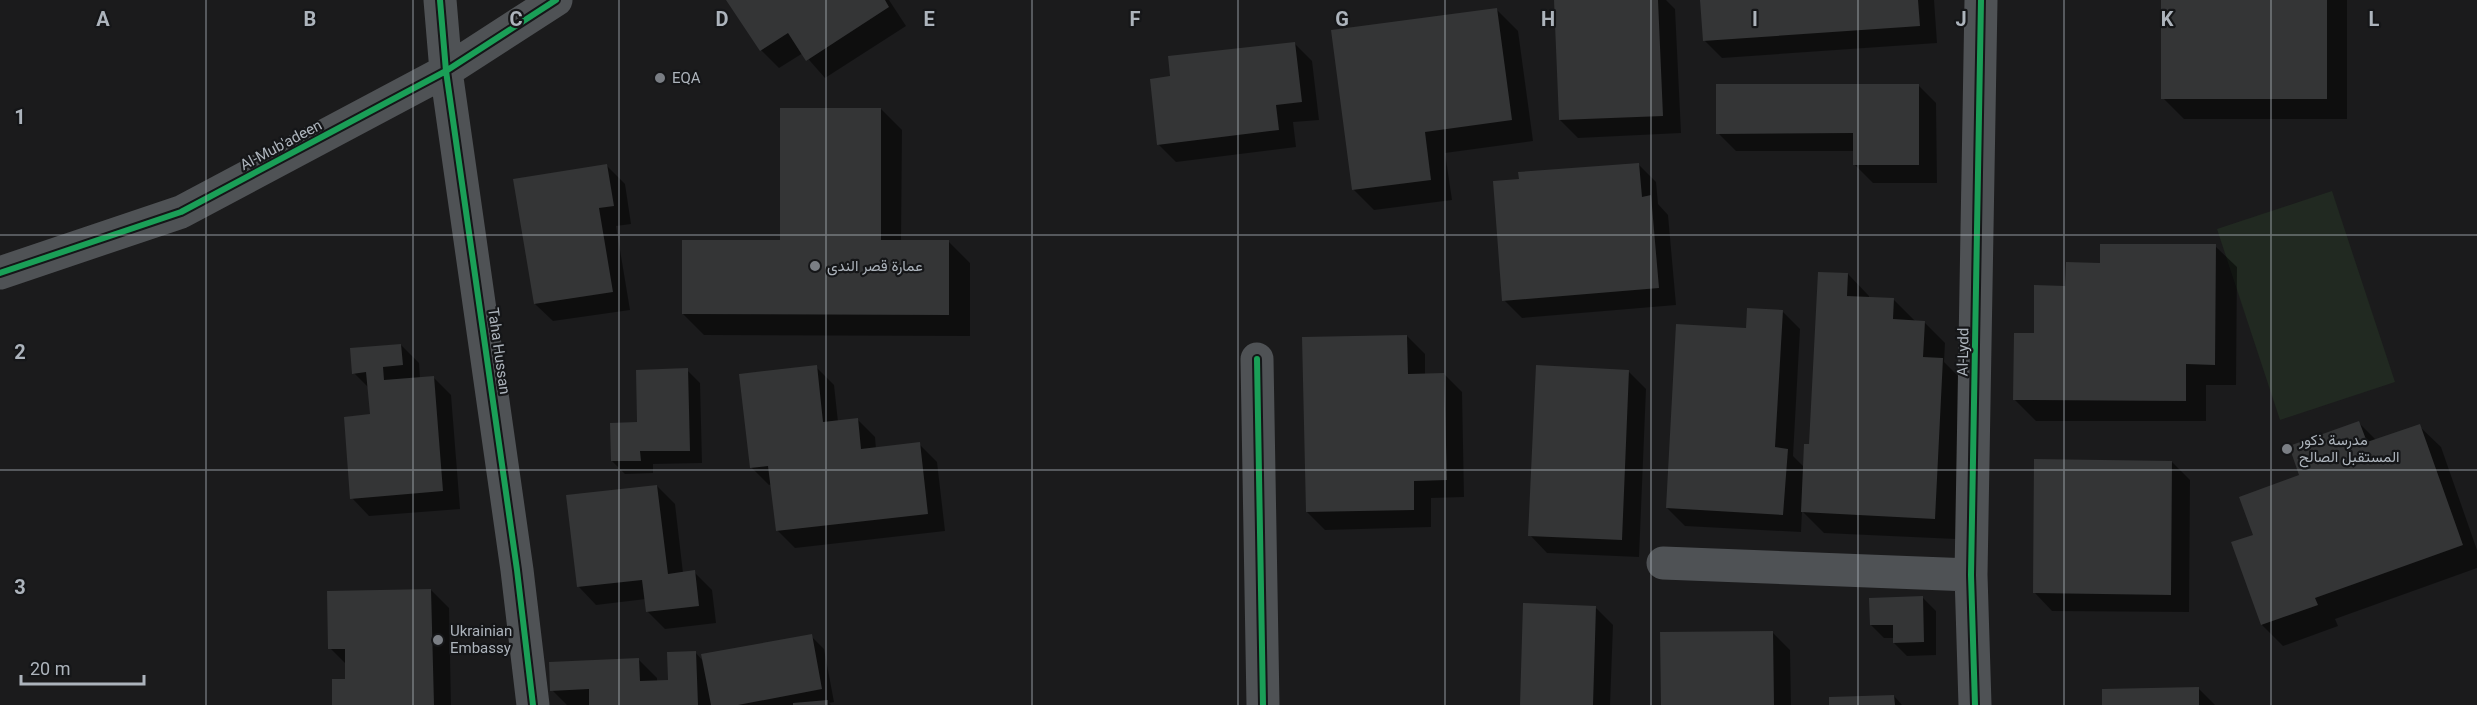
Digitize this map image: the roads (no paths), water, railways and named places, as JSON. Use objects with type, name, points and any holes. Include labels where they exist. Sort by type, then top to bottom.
[{"type":"street","name":"Taha Hussan","points":[[440,0],[446,71],[513,536],[533,705]]},
{"type":"street","name":"Al-Mub'adeen","points":[[0,273],[181,212],[446,71],[556,0]]},
{"type":"street","name":"Al-Lydd","points":[[1975,705],[1971,575],[1981,0]]},
{"type":"street","points":[[1257,359],[1263,705]]},
{"type":"street","points":[[1663,563],[1971,575]]},
{"type":"place","name":"EQA","points":[[660,78]]},
{"type":"place","name":"عمارة قصر الندى","points":[[815,266]]},
{"type":"place","name":"مدرسة ذكور المستقبل الصالح","points":[[2287,449]]},
{"type":"place","name":"Ukrainian Embassy","points":[[438,640]]}]
